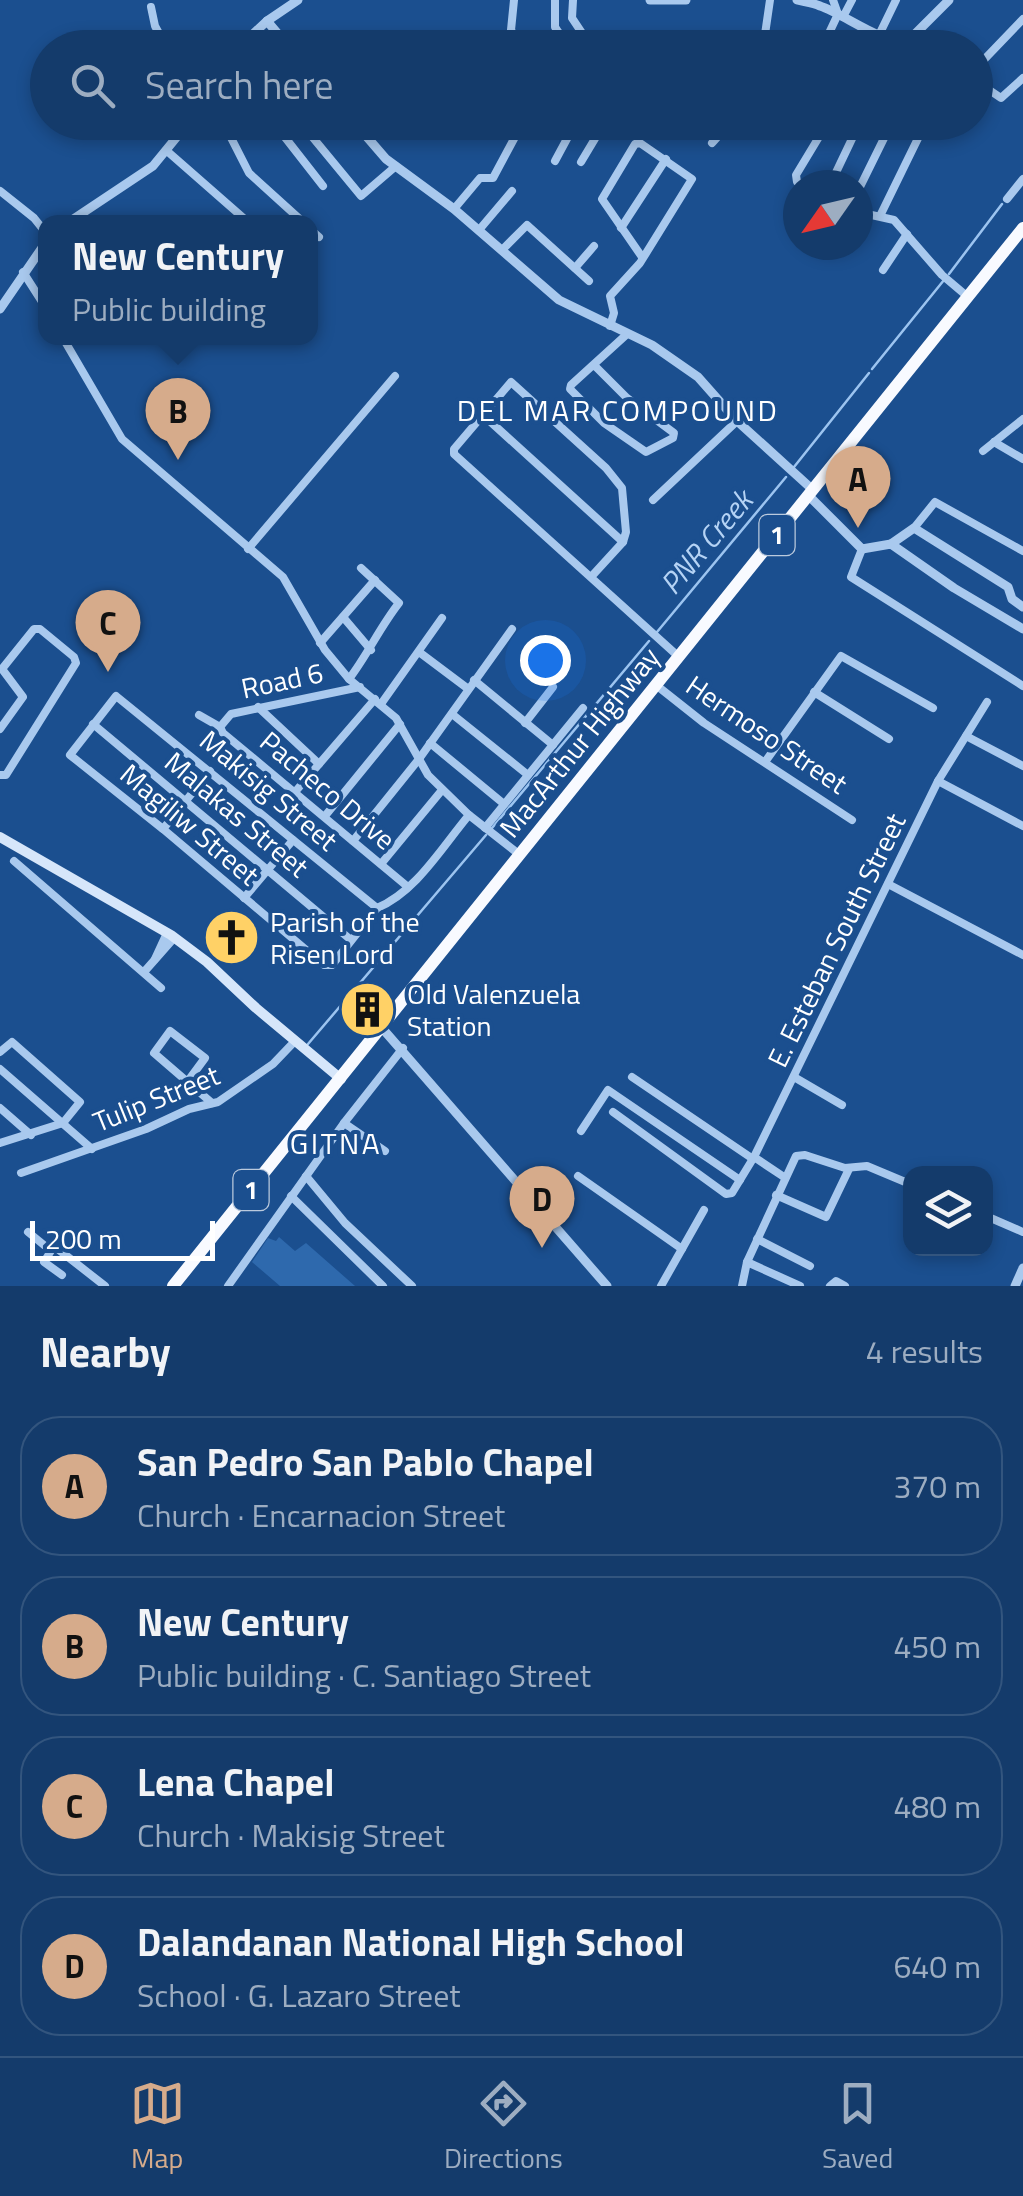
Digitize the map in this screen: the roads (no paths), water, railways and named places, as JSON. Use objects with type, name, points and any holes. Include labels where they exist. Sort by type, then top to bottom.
[{"type":"highway","name":"MacArthur Highway","points":[[173,1286],[1023,228]]},
{"type":"main road","points":[[0,837],[171,936],[207,962],[342,1079]]},
{"type":"street","points":[[257,30],[298,0]]},
{"type":"street","points":[[510,30],[514,0]]},
{"type":"street","points":[[555,0],[558,30]]},
{"type":"street","points":[[573,0],[572,18],[580,30]]},
{"type":"street","points":[[650,0],[686,0]]},
{"type":"street","points":[[766,30],[770,0]]},
{"type":"street","points":[[798,0],[841,15],[862,30]]},
{"type":"street","points":[[833,0],[841,15]]},
{"type":"street","points":[[832,30],[852,0]]},
{"type":"street","points":[[885,30],[896,0]]},
{"type":"street","points":[[919,30],[949,0]]},
{"type":"street","points":[[150,7],[157,30]]},
{"type":"street","points":[[993,50],[1023,19]]},
{"type":"street","points":[[267,21],[275,30]]},
{"type":"street","points":[[993,93],[1005,96],[1023,78]]},
{"type":"street","points":[[80,215],[153,166],[175,140]]},
{"type":"street","points":[[232,140],[250,173],[295,215]]},
{"type":"street","points":[[287,140],[324,186]]},
{"type":"street","points":[[315,140],[363,196],[396,166]]},
{"type":"street","points":[[371,140],[396,166],[454,209],[559,300],[676,359],[698,377],[862,549]]},
{"type":"street","points":[[454,209],[480,178],[493,178],[513,140]]},
{"type":"street","points":[[555,161],[566,140]]},
{"type":"street","points":[[581,162],[594,140]]},
{"type":"street","points":[[712,144],[715,140]]},
{"type":"street","points":[[799,170],[817,140]]},
{"type":"street","points":[[837,170],[851,140]]},
{"type":"street","points":[[868,170],[883,140]]},
{"type":"street","points":[[880,216],[917,140]]},
{"type":"street","points":[[610,326],[614,313],[610,296],[642,257],[691,178],[640,143],[635,144],[602,196],[642,257]]},
{"type":"street","points":[[167,151],[240,215]]},
{"type":"street","points":[[621,228],[666,158]]},
{"type":"street","points":[[1007,199],[1023,179]]},
{"type":"street","points":[[0,191],[38,223]]},
{"type":"street","points":[[478,230],[512,191]]},
{"type":"street","points":[[873,215],[894,220],[940,272],[968,296]]},
{"type":"street","points":[[502,250],[527,225],[589,282]]},
{"type":"street","points":[[883,270],[906,234]]},
{"type":"street","points":[[575,268],[594,246]]},
{"type":"street","points":[[0,309],[4,292],[38,252]]},
{"type":"street","points":[[23,272],[38,295]]},
{"type":"street","points":[[594,365],[627,398],[674,433],[673,438],[646,452],[604,423],[570,389],[594,365],[626,334]]},
{"type":"street","points":[[67,345],[128,447],[283,577],[320,644],[350,679],[400,724],[442,790],[520,856]]},
{"type":"street","points":[[248,549],[395,376]]},
{"type":"street","points":[[591,577],[626,532],[618,480],[511,382],[454,449],[454,454],[591,577],[679,656]]},
{"type":"street","points":[[483,416],[622,542]]},
{"type":"street","points":[[982,450],[1023,419]]},
{"type":"street","points":[[654,500],[737,421]]},
{"type":"street","points":[[994,442],[1023,459]]},
{"type":"street","points":[[862,549],[891,544],[914,528],[935,502],[1023,551]]},
{"type":"street","points":[[914,528],[1008,586],[1012,599],[1023,607]]},
{"type":"street","points":[[891,544],[1023,629]]},
{"type":"street","points":[[862,549],[851,577],[1023,686]]},
{"type":"street","points":[[350,679],[399,603],[361,568]]},
{"type":"street","points":[[320,644],[374,580]]},
{"type":"street","points":[[343,617],[371,650]]},
{"type":"street","points":[[296,792],[420,652],[442,618]]},
{"type":"street","points":[[0,729],[23,697],[2,669],[34,629],[40,628],[76,663],[6,775],[0,775]]},
{"type":"street","points":[[353,841],[419,759],[512,629]]},
{"type":"street","points":[[420,652],[552,745]]},
{"type":"street","points":[[765,762],[841,656],[933,708]]},
{"type":"street","name":"Hermoso Street","points":[[656,685],[704,723],[852,820]]},
{"type":"street","points":[[525,723],[553,686]]},
{"type":"street","name":"Road 6","points":[[220,726],[231,714],[360,687]]},
{"type":"street","points":[[814,692],[890,739]]},
{"type":"street","name":"Makisig Street","points":[[93,724],[116,696],[376,908]]},
{"type":"street","name":"E. Esteban South Street","points":[[613,1112],[726,1194],[732,1193],[794,1077],[938,782],[987,702]]},
{"type":"street","points":[[258,707],[319,764]]},
{"type":"street","points":[[485,828],[583,708]]},
{"type":"street","points":[[452,714],[528,775]]},
{"type":"street","name":"Pacheco Drive","points":[[199,715],[220,726],[408,887]]},
{"type":"street","name":"Magiliw Street","points":[[93,724],[70,753],[329,967],[351,940]]},
{"type":"street","name":"Malakas Street","points":[[93,724],[351,940]]},
{"type":"street","points":[[325,816],[400,724]]},
{"type":"street","points":[[966,736],[1023,766]]},
{"type":"street","points":[[430,743],[504,804]]},
{"type":"street","points":[[163,829],[210,771]]},
{"type":"street","points":[[938,782],[1023,826]]},
{"type":"street","points":[[381,864],[442,790]]},
{"type":"street","points":[[351,940],[376,908],[395,900],[408,887],[469,815]]},
{"type":"street","points":[[244,898],[293,840]]},
{"type":"street","points":[[14,861],[160,988]]},
{"type":"street","points":[[44,884],[53,868]]},
{"type":"street","points":[[888,884],[1023,955]]},
{"type":"street","points":[[144,972],[171,936]]},
{"type":"street","points":[[382,1028],[607,1286]]},
{"type":"street","points":[[188,1081],[205,1058],[170,1031],[154,1053],[212,1103]]},
{"type":"street","name":"Tulip Street","points":[[21,1174],[189,1108],[212,1103],[273,1064],[295,1041]]},
{"type":"street","points":[[0,1052],[12,1042],[79,1099],[62,1123],[0,1142]]},
{"type":"street","points":[[228,1286],[403,1048]]},
{"type":"street","points":[[0,1069],[92,1149]]},
{"type":"street","points":[[632,1076],[784,1177]]},
{"type":"street","points":[[794,1077],[842,1105]]},
{"type":"street","points":[[580,1131],[608,1090],[740,1180]]},
{"type":"street","points":[[0,1108],[31,1134]]},
{"type":"street","points":[[344,1124],[385,1150]]},
{"type":"street","points":[[742,1286],[747,1262],[793,1158],[802,1154],[850,1169],[867,1166],[903,1181]]},
{"type":"street","points":[[776,1194],[826,1217],[850,1169]]},
{"type":"street","points":[[306,1176],[346,1223],[412,1286]]},
{"type":"street","points":[[578,1176],[682,1249]]},
{"type":"street","points":[[291,1196],[383,1286]]},
{"type":"street","points":[[661,1286],[704,1210]]},
{"type":"street","points":[[993,1219],[1023,1232]]},
{"type":"street","points":[[28,1232],[50,1250]]},
{"type":"street","points":[[757,1239],[810,1266]]},
{"type":"street","points":[[62,1275],[44,1262],[50,1250],[58,1246],[105,1286]]},
{"type":"street","points":[[747,1262],[800,1286]]},
{"type":"street","points":[[1015,1286],[1023,1268]]},
{"type":"street","points":[[830,1286],[836,1282],[846,1286]]},
{"type":"waterway","name":"PNR Creek","points":[[949,274],[1002,204]]},
{"type":"waterway","name":"PNR Creek","points":[[872,369],[944,280]]},
{"type":"waterway","name":"PNR Creek","points":[[794,467],[869,373]]},
{"type":"waterway","name":"PNR Creek","points":[[657,632],[786,477]]},
{"type":"waterway","name":"PNR Creek","points":[[492,828],[649,641]]},
{"type":"waterway","name":"PNR Creek","points":[[308,1044],[486,835]]},
{"type":"place","name":"New Century","points":[[178,460]]},
{"type":"place","name":"San Pedro San Pablo Chapel","points":[[858,528]]},
{"type":"place","name":"Lena Chapel","points":[[108,672]]},
{"type":"place","name":"Parish of the Risen Lord","points":[[231,937]]},
{"type":"place","name":"Old Valenzuela Station","points":[[368,1009]]},
{"type":"place","name":"Dalandanan National High School","points":[[542,1248]]},
{"type":"district","name":"DEL MAR COMPOUND","points":[[618,410]]},
{"type":"district","name":"GITNA","points":[[336,1143]]}]
